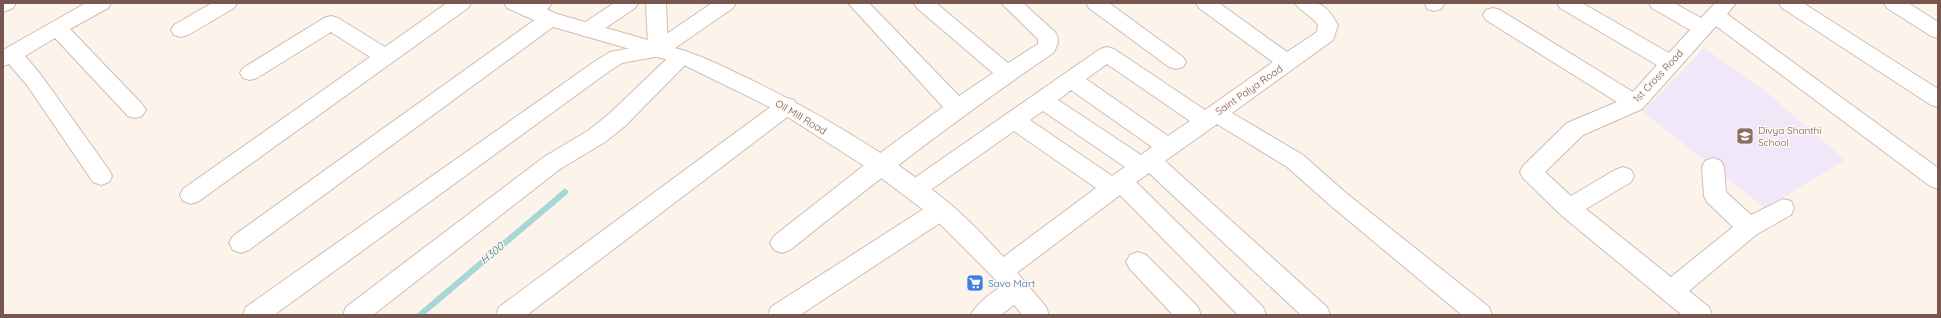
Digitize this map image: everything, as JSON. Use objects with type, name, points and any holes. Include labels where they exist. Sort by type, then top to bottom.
[{"type":"street","points":[[101,3],[7,56],[34,80],[101,176]]},
{"type":"street","points":[[181,30],[227,3]]},
{"type":"street","points":[[191,196],[461,3]]},
{"type":"street","points":[[588,30],[628,3]]},
{"type":"street","points":[[656,3],[658,50]]},
{"type":"street","points":[[255,315],[601,67],[617,57],[658,50],[726,3]]},
{"type":"street","points":[[858,3],[957,108]]},
{"type":"street","points":[[924,3],[1007,74]]},
{"type":"street","points":[[782,244],[880,165],[957,108],[1046,48],[1048,37],[1011,3]]},
{"type":"street","points":[[1096,3],[1176,62]]},
{"type":"street","points":[[1206,3],[1288,63]]},
{"type":"street","points":[[1567,3],[1670,63]]},
{"type":"street","points":[[1659,3],[1715,16],[1938,180]]},
{"type":"street","points":[[1789,3],[1938,99]]},
{"type":"street","points":[[1894,3],[1938,31]]},
{"type":"street","name":"Saint Palya Road","points":[[1002,271],[1153,158],[1326,35],[1328,25],[1313,8]]},
{"type":"street","points":[[241,243],[534,9]]},
{"type":"street","name":"Oil Mill Road","points":[[534,9],[588,30],[681,57],[787,106],[880,165],[941,210],[1002,271],[1037,315]]},
{"type":"street","points":[[1493,15],[1635,103]]},
{"type":"street","name":"1st Cross Road","points":[[1570,208],[1531,172],[1575,129],[1635,103],[1670,63],[1715,16]]},
{"type":"street","points":[[250,74],[331,23],[385,57]]},
{"type":"street","points":[[57,28],[135,110]]},
{"type":"street","points":[[914,190],[1014,120],[1041,99],[1107,54],[1211,117],[1296,161],[1338,199],[1480,315]]},
{"type":"street","points":[[356,315],[552,163],[597,136],[617,120],[681,57]]},
{"type":"street","points":[[1070,79],[1318,315]]},
{"type":"street","points":[[1041,99],[1153,158]]},
{"type":"street","points":[[508,315],[787,106]]},
{"type":"street","points":[[1014,120],[1117,185],[1254,315]]},
{"type":"street","points":[[1712,167],[1715,196],[1749,227]]},
{"type":"street","points":[[1623,176],[1570,208],[1700,315]]},
{"type":"street","points":[[1672,291],[1749,227],[1783,208]]},
{"type":"street","points":[[780,315],[941,210]]},
{"type":"street","points":[[1138,262],[1189,315]]},
{"type":"street","points":[[983,315],[1016,289]]},
{"type":"shaded area","name":"Divya Shanthi School","points":[[1704,48],[1763,89],[1845,160],[1765,208],[1643,112]]},
{"type":"waterway","name":"H300","points":[[420,315],[565,192]]},
{"type":"place","name":"Divya Shanthi School","points":[[1745,136]]},
{"type":"place","name":"Savo Mart","points":[[975,283]]}]
